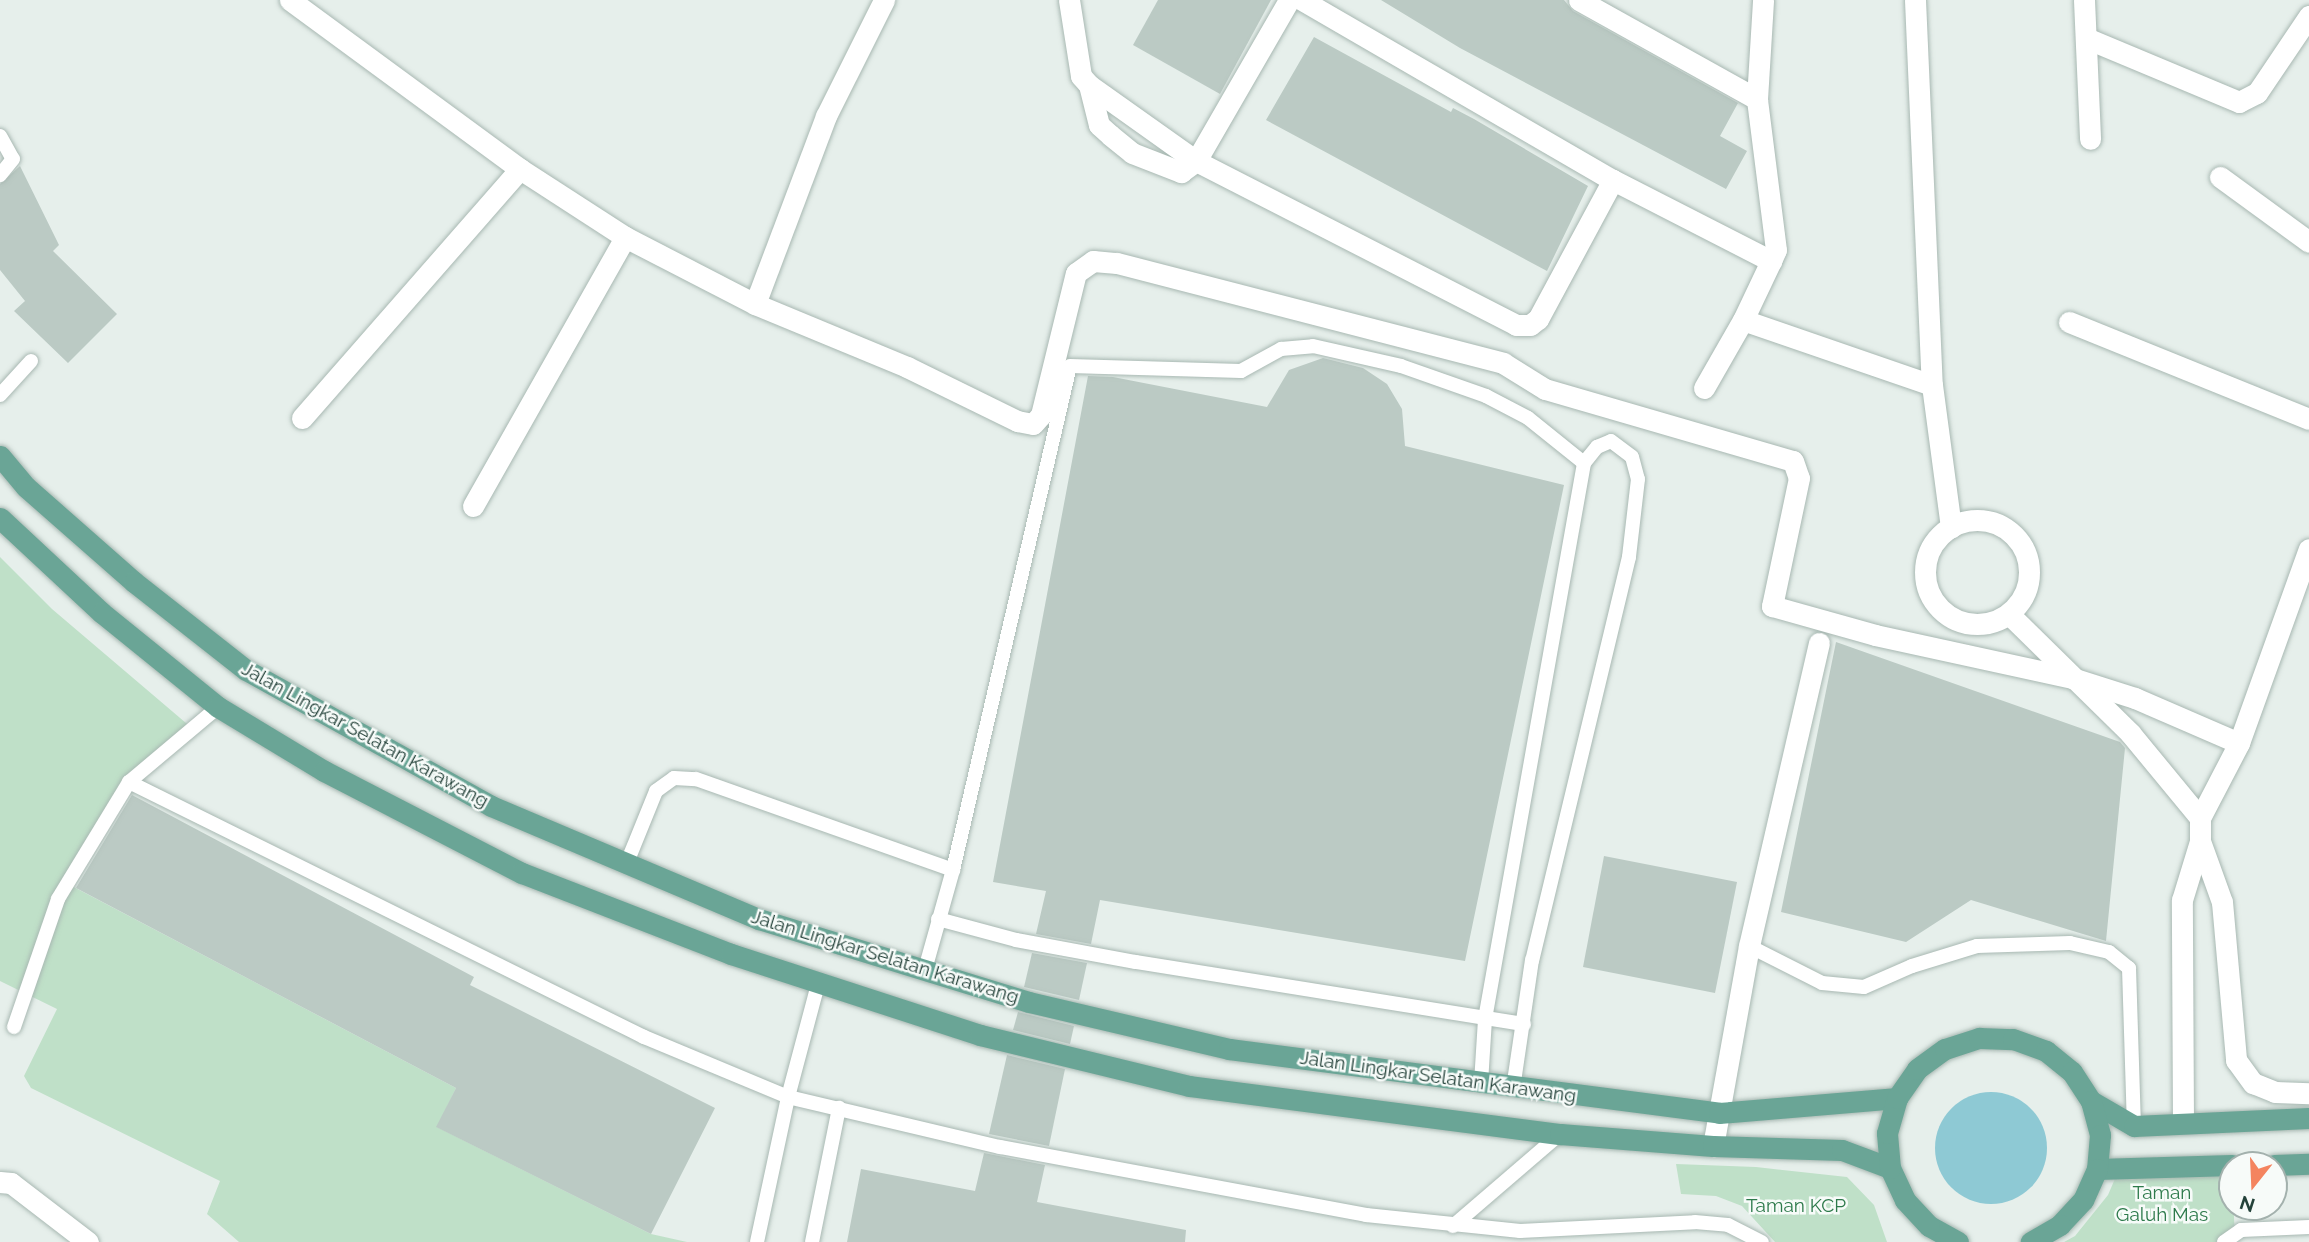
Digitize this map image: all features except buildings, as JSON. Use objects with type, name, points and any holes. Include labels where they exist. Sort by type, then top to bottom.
[{"type":"main road","name":"Jalan Lingkar Selatan Karawang","points":[[0,456],[26,487],[134,582],[246,670],[491,806],[759,919],[924,973],[1229,1049],[1718,1113],[1897,1098]]},
{"type":"main road","name":"Jalan Lingkar Selatan Karawang","points":[[0,518],[102,613],[218,707],[392,808],[522,873],[818,984],[993,1038],[1189,1086],[1560,1133],[1713,1146],[1842,1150],[1890,1168]]},
{"type":"main road","points":[[1958,1242],[1929,1226],[1905,1200],[1890,1168],[1888,1133],[1897,1098],[1916,1069],[1945,1049],[1979,1038],[2013,1039],[2046,1051],[2073,1072],[2091,1101],[2100,1135],[2096,1169],[2083,1200],[2060,1225],[2030,1242]]},
{"type":"main road","points":[[2091,1101],[2134,1126],[2309,1118]]},
{"type":"main road","points":[[2288,1165],[2309,1164]]},
{"type":"main road","points":[[2096,1169],[2218,1165]]},
{"type":"street","points":[[290,0],[520,169],[625,237],[755,304],[906,367],[1017,421],[1033,424],[1041,415],[1076,273],[1093,261],[1117,262],[1503,363],[1545,389],[1793,461],[1799,478],[1772,606],[1875,635],[2072,678],[2135,698],[2239,743]]},
{"type":"street","points":[[755,304],[825,116],[884,0]]},
{"type":"street","points":[[1069,0],[1081,76],[1089,85],[1196,161],[1516,325],[1530,325],[1538,319],[1613,180]]},
{"type":"street","points":[[1089,85],[1099,125],[1132,153],[1181,172],[1196,161],[1289,0]]},
{"type":"street","points":[[1302,0],[1613,180],[1771,261]]},
{"type":"street","points":[[1579,0],[1756,99]]},
{"type":"street","points":[[1704,388],[1743,320],[1776,250],[1756,99],[1763,0]]},
{"type":"street","points":[[1915,0],[1932,385],[1951,528]]},
{"type":"street","points":[[2084,0],[2090,139]]},
{"type":"street","points":[[2086,38],[2239,102],[2257,93],[2309,16]]},
{"type":"street","points":[[302,418],[520,169]]},
{"type":"street","points":[[2220,177],[2309,242]]},
{"type":"street","points":[[473,506],[625,237]]},
{"type":"street","points":[[1743,320],[1932,385]]},
{"type":"street","points":[[2069,322],[2309,419]]},
{"type":"street","points":[[1974,520],[1989,521],[2014,536],[2023,547],[2029,576],[2026,591],[2009,614],[1981,624],[1966,623],[1940,608],[1931,597],[1925,568],[1928,554],[1951,528],[1974,520]]},
{"type":"street","points":[[2183,1122],[2182,900],[2200,841],[2200,818],[2239,743],[2309,550]]},
{"type":"street","points":[[2009,614],[2130,733],[2200,818]]},
{"type":"street","points":[[1713,1146],[1749,946],[1819,643]]},
{"type":"street","points":[[2200,841],[2222,902],[2236,1060],[2253,1083],[2275,1092],[2309,1093]]},
{"type":"street","points":[[0,1182],[11,1184],[88,1242]]},
{"type":"lane","points":[[0,136],[13,159],[0,175]]},
{"type":"lane","points":[[924,973],[953,870],[1070,366],[1241,371],[1281,349],[1313,346],[1401,366],[1486,396],[1528,418],[1584,463]]},
{"type":"lane","points":[[0,395],[31,361]]},
{"type":"lane","points":[[1481,1083],[1485,1020],[1584,463],[1597,447],[1611,441],[1623,446],[1632,457],[1637,478],[1629,558],[1532,960],[1513,1088]]},
{"type":"lane","points":[[14,1027],[58,899],[129,782],[218,707]]},
{"type":"lane","points":[[626,865],[656,791],[674,778],[696,779],[953,870]]},
{"type":"lane","points":[[129,782],[644,1037],[788,1097],[1000,1147],[1366,1215],[1520,1231],[1695,1222],[1728,1225],[1762,1242]]},
{"type":"lane","points":[[938,919],[1016,940],[1136,962],[1485,1020],[1524,1024]]},
{"type":"lane","points":[[1749,946],[1822,983],[1864,987],[1912,965],[1977,946],[2070,943],[2109,951],[2129,968],[2134,1126]]},
{"type":"lane","points":[[757,1242],[788,1097],[818,984]]},
{"type":"lane","points":[[812,1242],[839,1108]]},
{"type":"lane","points":[[1453,1226],[1560,1133]]},
{"type":"lane","points":[[2224,1242],[2241,1230],[2309,1227]]},
{"type":"green space","points":[[0,557],[52,609],[193,729],[129,782],[68,884],[456,1088],[437,1127],[651,1234],[687,1242],[239,1242],[207,1214],[220,1181],[31,1088],[24,1076],[57,1009],[0,981]]},
{"type":"green space","name":"Taman KCP","points":[[1676,1164],[1756,1167],[1847,1177],[1874,1205],[1887,1242],[1775,1242],[1742,1206],[1716,1196],[1681,1194]]},
{"type":"green space","name":"Taman Galuh Mas","points":[[2218,1165],[2218,1221],[2234,1221],[2235,1242],[2064,1242],[2075,1236],[2108,1195],[2120,1167]]},
{"type":"water","points":[[1991,1092],[2013,1096],[2031,1108],[2043,1126],[2047,1148],[2043,1170],[2031,1188],[2013,1200],[1991,1204],[1969,1200],[1951,1188],[1939,1170],[1935,1148],[1939,1126],[1951,1108],[1969,1096]]}]
